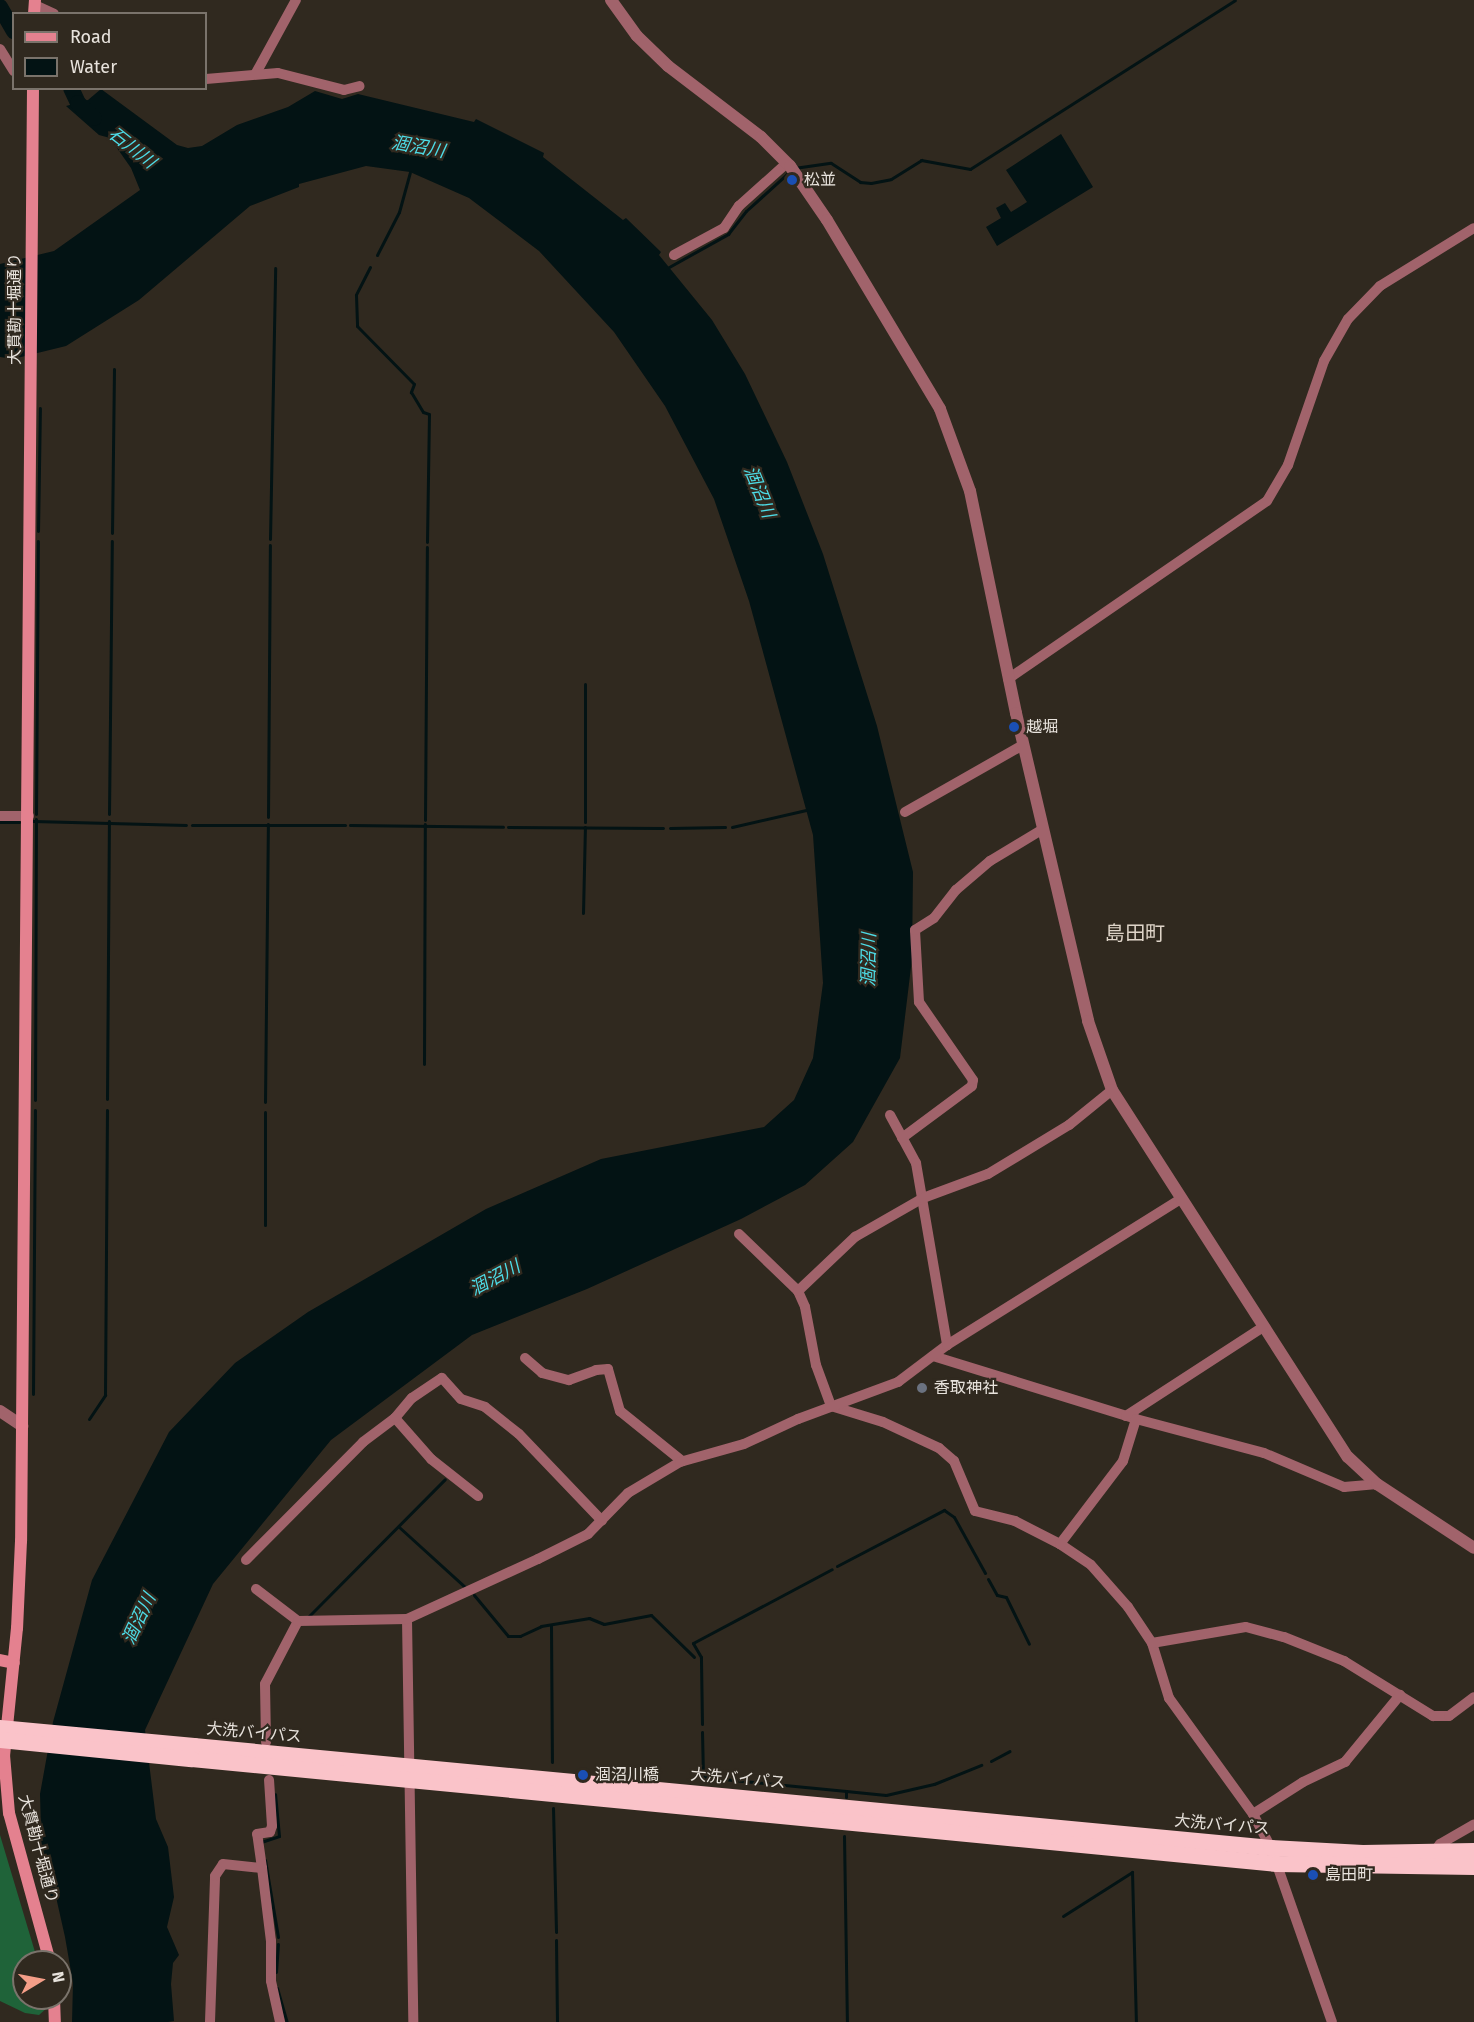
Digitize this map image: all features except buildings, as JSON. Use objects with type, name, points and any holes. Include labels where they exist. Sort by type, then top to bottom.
[{"type":"highway","name":"大洗バイパス","points":[[0,1728],[193,1753]]},
{"type":"highway","name":"大洗バイパス","points":[[0,1740],[193,1753],[1271,1848],[1474,1851]]},
{"type":"highway","name":"大洗バイパス","points":[[410,1773],[437,1783],[1277,1864],[1474,1867]]},
{"type":"main road","name":"大貫勘十堀通り","points":[[30,90],[29,816],[20,1582],[5,1786],[47,1950]]},
{"type":"main road","points":[[0,1660],[14,1663]]},
{"type":"street","points":[[256,73],[296,0]]},
{"type":"street","points":[[611,0],[637,36],[668,66],[761,137],[787,164],[833,229],[940,409],[970,491],[1008,679],[1042,829],[1094,1043],[1112,1090],[1336,1442],[1377,1484],[1474,1548]]},
{"type":"street","points":[[0,49],[12,68]]},
{"type":"street","points":[[207,78],[256,73],[311,79],[344,90],[360,86]]},
{"type":"street","points":[[674,255],[724,228],[740,206],[787,164]]},
{"type":"street","points":[[1008,679],[1268,501],[1288,465],[1324,361],[1348,320],[1386,281],[1474,228]]},
{"type":"street","points":[[905,812],[1023,745]]},
{"type":"street","points":[[0,816],[29,816]]},
{"type":"street","points":[[902,1137],[972,1086],[973,1080],[919,1002],[915,930],[934,918],[956,890],[990,861],[1042,829]]},
{"type":"street","points":[[798,1291],[855,1237],[923,1198],[988,1174],[1069,1125],[1112,1090]]},
{"type":"street","points":[[890,1115],[916,1162],[947,1345]]},
{"type":"street","points":[[256,1589],[298,1621],[407,1619],[588,1534],[628,1493],[682,1461],[744,1444],[831,1406],[898,1382],[947,1345],[1181,1199]]},
{"type":"street","points":[[739,1234],[798,1291],[805,1307],[816,1365],[831,1406]]},
{"type":"street","points":[[1060,1544],[1123,1461],[1131,1418],[1263,1327]]},
{"type":"street","points":[[933,1356],[1131,1418],[1264,1453],[1344,1487],[1377,1484]]},
{"type":"street","points":[[525,1358],[542,1373],[569,1380],[596,1370],[608,1370],[620,1411],[682,1461]]},
{"type":"street","points":[[246,1560],[363,1442],[395,1418],[412,1398],[442,1378],[461,1399],[485,1407],[519,1434],[602,1521]]},
{"type":"street","points":[[831,1406],[924,1439],[954,1461],[975,1511],[1015,1521],[1060,1544],[1108,1582],[1152,1644],[1169,1698],[1253,1814],[1271,1848],[1332,2022]]},
{"type":"street","points":[[0,1411],[22,1426]]},
{"type":"street","points":[[395,1418],[432,1459],[478,1496]]},
{"type":"street","points":[[407,1619],[413,2022]]},
{"type":"street","points":[[266,1742],[265,1684],[298,1621]]},
{"type":"street","points":[[1152,1644],[1236,1626],[1258,1629],[1344,1661],[1440,1718],[1458,1712],[1474,1697]]},
{"type":"street","points":[[1253,1814],[1346,1762],[1400,1695]]},
{"type":"street","points":[[269,1780],[272,1826],[270,1832],[256,1834],[271,1941],[271,1981],[280,2022]]},
{"type":"street","points":[[1434,1852],[1440,1844],[1474,1824]]},
{"type":"street","points":[[210,2022],[215,1876],[223,1864],[262,1868]]},
{"type":"green space","points":[[0,1835],[34,1950],[12,1950],[12,2007],[0,2001]]},
{"type":"green space","points":[[19,2010],[45,2010],[39,2015]]},
{"type":"water","name":"涸沼川","points":[[102,90],[177,145],[188,148],[202,146],[237,125],[288,107],[315,91],[342,99],[358,94],[474,122],[476,119],[544,153],[543,157],[623,220],[626,218],[661,252],[659,255],[712,320],[745,374],[787,462],[823,554],[877,726],[913,872],[912,959],[900,1058],[853,1142],[805,1185],[741,1219],[587,1289],[472,1335],[331,1440],[213,1584],[145,1730],[156,1819],[168,1847],[174,1897],[167,1927],[179,1955],[173,1963],[171,1984],[174,2021],[168,2022],[72,2022],[72,1950],[67,1950],[56,1897],[51,1897],[42,1865],[40,1794],[53,1722],[92,1580],[169,1432],[235,1363],[308,1312],[486,1209],[601,1159],[764,1127],[794,1100],[813,1058],[823,983],[813,835],[749,601],[714,499],[665,406],[614,332],[539,251],[469,198],[410,172],[366,166],[299,184],[299,187],[250,206],[139,300],[66,346],[13,359],[0,357],[0,264],[54,251],[140,190],[131,168],[110,138],[99,135],[66,106],[88,100]]},
{"type":"water","points":[[1061,134],[1093,187],[997,246],[986,227],[1001,218],[996,208],[1005,203],[1011,212],[1027,202],[1006,170]]},
{"type":"waterway","points":[[794,168],[831,163],[860,182],[871,183],[891,179],[921,160],[970,169],[1235,0]]},
{"type":"waterway","name":"石川川","points":[[0,7],[12,28]]},
{"type":"waterway","name":"石川川","points":[[72,90],[78,103],[94,118]]},
{"type":"waterway","points":[[377,255],[399,212],[410,172]]},
{"type":"waterway","points":[[669,267],[728,234],[746,211],[789,172]]},
{"type":"waterway","points":[[370,267],[356,295],[357,326],[414,384],[411,392],[423,412],[429,414],[427,542]]},
{"type":"waterway","points":[[270,539],[275,268]]},
{"type":"waterway","points":[[112,533],[114,369]]},
{"type":"waterway","points":[[38,531],[40,408]]},
{"type":"waterway","points":[[36,814],[38,541]]},
{"type":"waterway","points":[[109,814],[112,541]]},
{"type":"waterway","points":[[268,817],[270,545]]},
{"type":"waterway","points":[[425,820],[427,547]]},
{"type":"waterway","points":[[585,684],[585,822]]},
{"type":"waterway","points":[[732,827],[806,810]]},
{"type":"waterway","points":[[35,1100],[36,819]]},
{"type":"waterway","points":[[33,821],[186,825]]},
{"type":"waterway","points":[[107,1099],[109,821]]},
{"type":"waterway","points":[[0,822],[19,822]]},
{"type":"waterway","points":[[265,1102],[268,824]]},
{"type":"waterway","points":[[424,1064],[425,824]]},
{"type":"waterway","points":[[192,825],[345,825]]},
{"type":"waterway","points":[[350,825],[503,827]]},
{"type":"waterway","points":[[508,827],[663,828]]},
{"type":"waterway","points":[[583,913],[585,827]]},
{"type":"waterway","points":[[670,828],[725,827]]},
{"type":"waterway","points":[[33,1394],[35,1110]]},
{"type":"waterway","points":[[89,1419],[105,1395],[107,1110]]},
{"type":"waterway","points":[[265,1112],[265,1225]]},
{"type":"waterway","points":[[308,1617],[445,1479]]},
{"type":"waterway","points":[[837,1566],[944,1510],[954,1517],[985,1573]]},
{"type":"waterway","points":[[399,1527],[465,1587]]},
{"type":"waterway","points":[[702,1724],[701,1657],[693,1643],[832,1569]]},
{"type":"waterway","points":[[988,1579],[997,1595],[1006,1597],[1029,1644]]},
{"type":"waterway","points":[[474,1595],[508,1636],[520,1636],[541,1626],[589,1618],[604,1624],[651,1615],[694,1657]]},
{"type":"waterway","points":[[551,1626],[552,1762]]},
{"type":"waterway","points":[[702,1732],[703,1777],[846,1791]]},
{"type":"waterway","points":[[991,1761],[1010,1751]]},
{"type":"waterway","points":[[846,1797],[846,1791],[886,1795],[934,1784],[981,1765]]},
{"type":"waterway","points":[[261,1842],[279,1836],[275,1794]]},
{"type":"waterway","points":[[553,1808],[556,1932]]},
{"type":"waterway","points":[[844,1836],[847,2022]]},
{"type":"waterway","points":[[265,1860],[278,1937]]},
{"type":"waterway","points":[[1063,1916],[1132,1872],[1136,2022]]},
{"type":"waterway","points":[[556,1940],[557,2022]]},
{"type":"waterway","points":[[276,1972],[278,1944]]},
{"type":"waterway","points":[[277,1988],[287,2022]]},
{"type":"place","name":"松並","points":[[792,180]]},
{"type":"place","name":"越堀","points":[[1014,727]]},
{"type":"place","name":"香取神社","points":[[922,1388]]},
{"type":"place","name":"涸沼川橋","points":[[583,1775]]},
{"type":"place","name":"島田町","points":[[1313,1875]]},
{"type":"district","name":"島田町","points":[[1135,933]]}]
